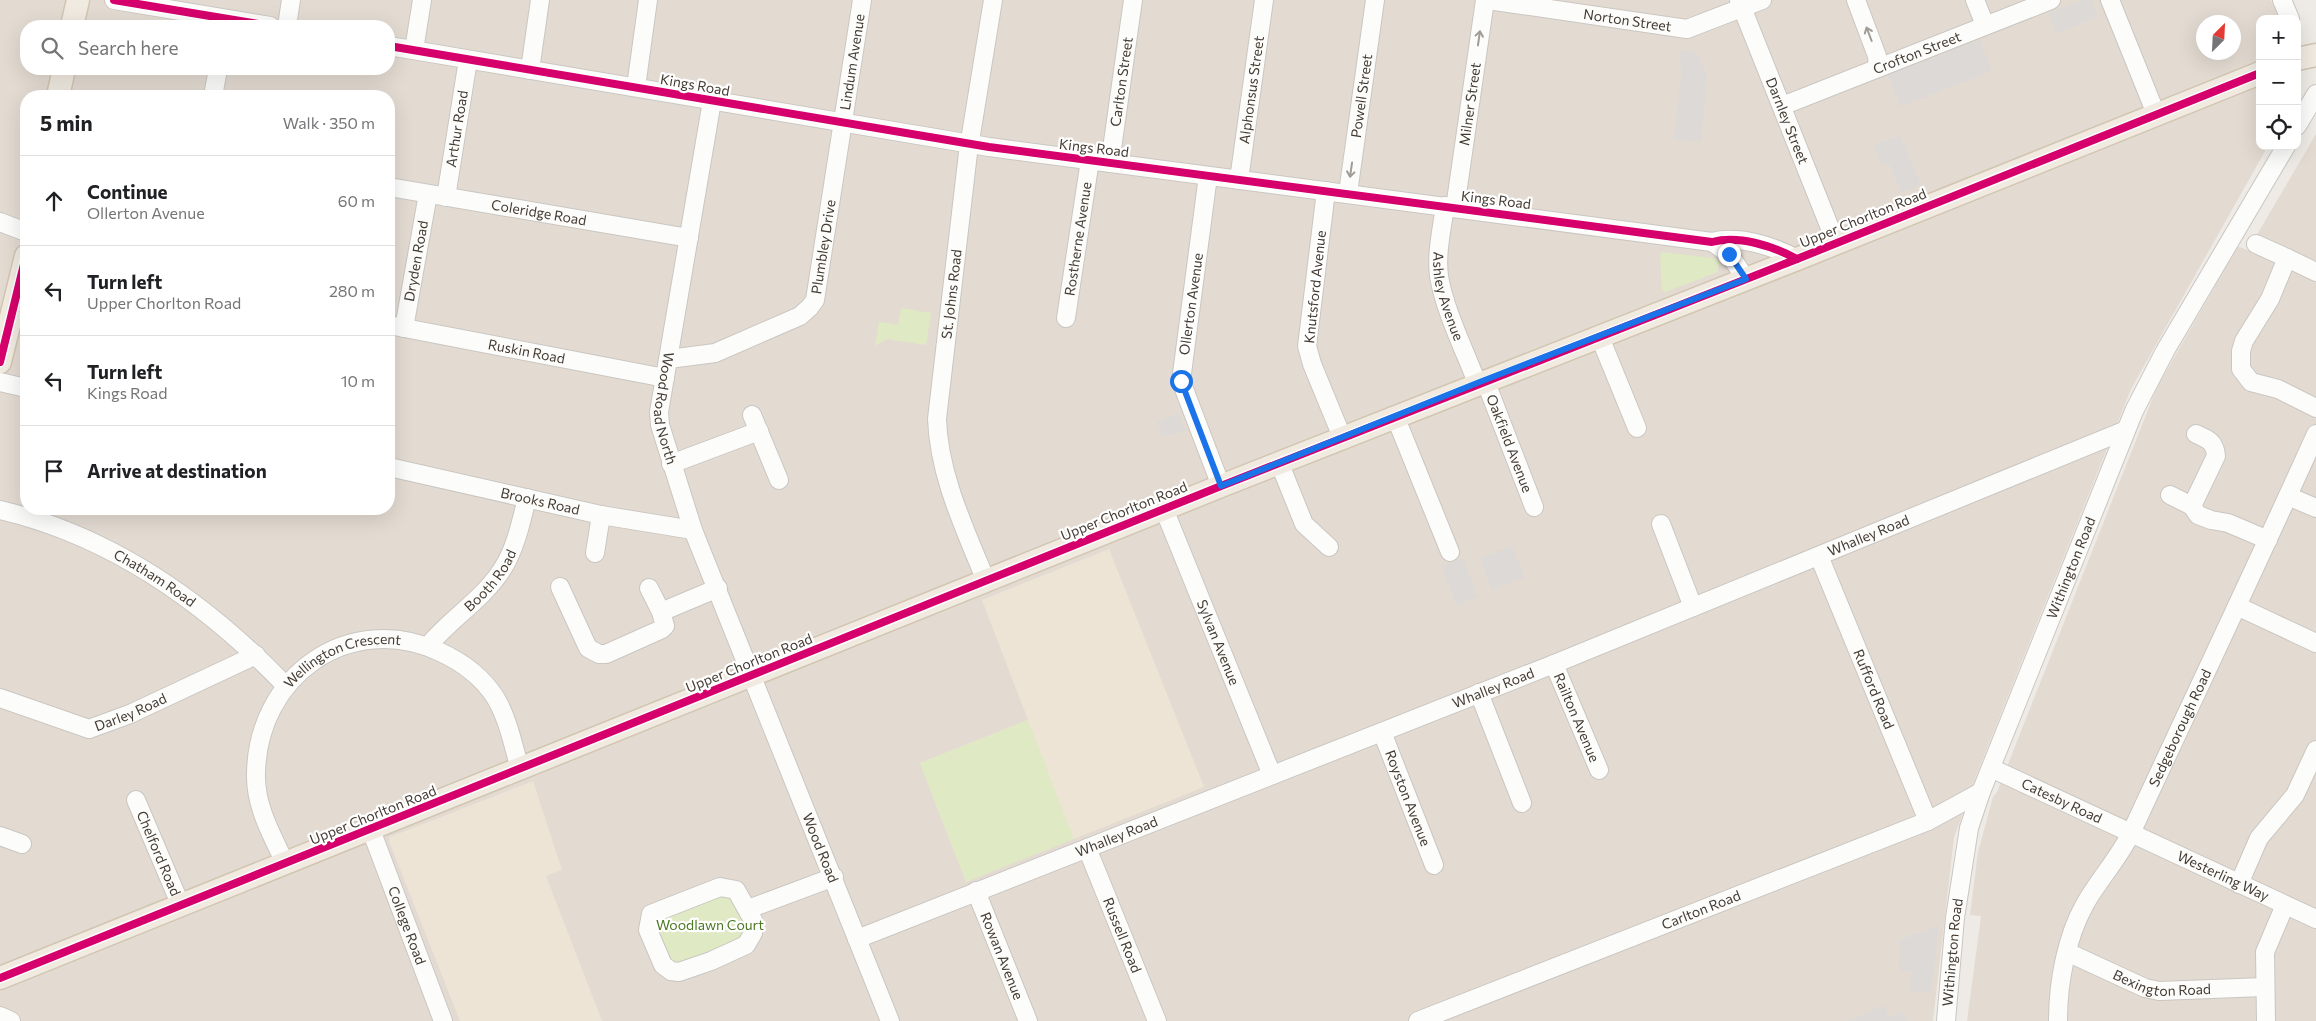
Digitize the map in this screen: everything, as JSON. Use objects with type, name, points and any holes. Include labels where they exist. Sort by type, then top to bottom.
[{"type":"main road","points":[[73,20],[78,0]]},
{"type":"main road","points":[[2301,58],[2316,55]]},
{"type":"main road","points":[[59,90],[63,75]]},
{"type":"main road","name":"Upper Chorlton Road","points":[[1,984],[285,863],[371,830],[1278,462],[1797,259],[2256,75]]},
{"type":"main road","points":[[0,362],[20,280]]},
{"type":"street","points":[[114,0],[212,20]]},
{"type":"street","points":[[288,20],[291,0]]},
{"type":"street","points":[[414,50],[422,0]]},
{"type":"street","points":[[530,70],[540,0]]},
{"type":"street","points":[[636,87],[648,0]]},
{"type":"street","name":"Lindum Avenue","points":[[842,123],[862,0]]},
{"type":"street","name":"St. Johns Road","points":[[986,581],[950,487],[938,444],[940,387],[970,144],[993,0]]},
{"type":"street","name":"Carlton Street","points":[[1110,162],[1133,0]]},
{"type":"street","name":"Alphonsus Street","points":[[1239,180],[1264,0]]},
{"type":"street","name":"Powell Street","points":[[1348,194],[1375,0]]},
{"type":"street","name":"Norton Street","points":[[1486,0],[1687,29],[1740,4],[1762,0]]},
{"type":"street","name":"Milner Street","points":[[1450,207],[1486,0]]},
{"type":"street","points":[[1856,0],[1878,56],[1878,68]]},
{"type":"street","points":[[1974,0],[1985,25]]},
{"type":"street","name":"Crofton Street","points":[[1782,106],[2051,0]]},
{"type":"street","points":[[2110,0],[2156,114]]},
{"type":"street","points":[[2282,0],[2288,15]]},
{"type":"street","name":"Darnley Street","points":[[1740,4],[1836,242]]},
{"type":"street","name":"Kings Road","points":[[395,47],[970,144],[1712,242],[1723,240],[1770,247],[1797,259]]},
{"type":"street","name":"Arthur Road","points":[[446,197],[468,60]]},
{"type":"street","points":[[214,90],[217,75]]},
{"type":"street","points":[[2301,119],[2316,94]]},
{"type":"street","name":"Wood Road North","points":[[712,101],[659,412],[660,425],[671,464],[693,530],[752,675]]},
{"type":"street","name":"Plumbley Drive","points":[[669,359],[715,353],[800,316],[810,307],[815,300],[821,267],[842,123]]},
{"type":"street","name":"Withington Road","points":[[1946,1021],[1955,918],[1969,828],[1981,792],[2143,391],[2164,351],[2284,150]]},
{"type":"street","name":"Rostherne Avenue","points":[[1066,318],[1090,160]]},
{"type":"street","name":"Ollerton Avenue","points":[[1208,176],[1181,381],[1221,486]]},
{"type":"street","name":"Coleridge Road","points":[[395,188],[689,238]]},
{"type":"street","name":"Knutsford Avenue","points":[[1326,191],[1307,346],[1312,364],[1342,437]]},
{"type":"street","name":"Dryden Road","points":[[396,327],[428,194]]},
{"type":"street","name":"Ashley Avenue","points":[[1450,207],[1438,258],[1439,276],[1443,293],[1481,381]]},
{"type":"street","points":[[0,222],[20,230]]},
{"type":"street","points":[[1712,242],[1729,254],[1746,279]]},
{"type":"street","points":[[2256,244],[2316,272]]},
{"type":"street","points":[[2287,258],[2270,299],[2244,341],[2241,351],[2241,369],[2251,382],[2278,389],[2316,408]]},
{"type":"street","name":"Ruskin Road","points":[[396,327],[665,378]]},
{"type":"street","points":[[1599,335],[1637,428]]},
{"type":"street","name":"Oakfield Avenue","points":[[1481,381],[1534,507]]},
{"type":"street","points":[[0,382],[20,387]]},
{"type":"street","points":[[1395,416],[1450,552]]},
{"type":"street","points":[[671,464],[755,423],[778,480]]},
{"type":"street","name":"Whalley Road","points":[[857,939],[1554,664],[2126,430]]},
{"type":"street","points":[[2192,506],[2216,456],[2215,448],[2210,440],[2196,434]]},
{"type":"street","name":"Sedgeborough Road","points":[[2058,1021],[2058,1006],[2067,952],[2085,905],[2130,834],[2316,434]]},
{"type":"street","points":[[1278,462],[1304,524],[1329,547]]},
{"type":"street","name":"Brooks Road","points":[[395,468],[601,515],[693,530]]},
{"type":"street","points":[[2170,495],[2192,506],[2198,515],[2228,524],[2268,540]]},
{"type":"street","points":[[2288,496],[2316,508]]},
{"type":"street","name":"Booth Road","points":[[428,646],[484,591],[503,568],[517,536],[527,498]]},
{"type":"street","name":"Sylvan Avenue","points":[[1164,508],[1272,775]]},
{"type":"street","name":"Chatham Road","points":[[0,510],[20,515]]},
{"type":"street","name":"Chatham Road","points":[[21,515],[42,520],[113,551],[146,570],[196,605],[256,655],[285,685]]},
{"type":"street","points":[[595,553],[601,515]]},
{"type":"street","points":[[1661,524],[1693,607]]},
{"type":"street","name":"Rufford Road","points":[[1819,556],[1928,821]]},
{"type":"street","points":[[560,588],[588,648],[600,654],[606,654],[662,629],[665,622],[649,588]]},
{"type":"street","points":[[661,612],[718,588]]},
{"type":"street","points":[[2237,606],[2316,643]]},
{"type":"street","name":"Wellington Crescent","points":[[285,863],[259,802],[256,775],[257,753],[268,716],[285,685],[299,670],[334,649],[353,642],[394,638],[428,646],[466,666],[481,679],[495,698],[504,716],[520,769]]},
{"type":"street","name":"Darley Road","points":[[0,698],[89,729],[130,714],[256,655]]},
{"type":"street","name":"Railton Avenue","points":[[1554,664],[1598,770]]},
{"type":"street","name":"Wood Road","points":[[752,675],[890,1021]]},
{"type":"street","points":[[1479,693],[1522,803]]},
{"type":"street","name":"Royston Avenue","points":[[1382,732],[1434,865]]},
{"type":"street","points":[[2238,884],[2259,838],[2309,783],[2316,750]]},
{"type":"street","name":"Catesby Road","points":[[1991,768],[2130,834]]},
{"type":"street","name":"Carlton Road","points":[[1418,1021],[1928,821],[1981,792]]},
{"type":"street","name":"Chelford Road","points":[[136,800],[182,906]]},
{"type":"street","name":"College Road","points":[[371,830],[443,1021]]},
{"type":"street","name":"Westerling Way","points":[[2130,834],[2316,919]]},
{"type":"street","points":[[0,836],[22,844]]},
{"type":"street","name":"Russell Road","points":[[1087,848],[1157,1021]]},
{"type":"street","points":[[748,909],[834,877]]},
{"type":"street","points":[[720,887],[736,890],[748,909],[753,920],[753,933],[746,945],[679,972],[671,971],[663,965],[648,930],[649,918],[655,912],[720,887]]},
{"type":"street","name":"Rowan Avenue","points":[[976,891],[1028,1021]]},
{"type":"street","points":[[2266,1021],[2264,987],[2265,952],[2285,904]]},
{"type":"street","name":"Bexington Road","points":[[2067,952],[2145,988],[2159,991],[2264,987]]},
{"type":"street","points":[[0,1016],[11,1021]]},
{"type":"shaded area","points":[[0,0],[2271,0],[2278,15],[2256,15],[2256,150],[2266,150],[2131,389],[1976,776],[1954,838],[1933,1021],[0,1021]]},
{"type":"shaded area","points":[[2083,0],[2092,0],[2098,17],[2056,34],[2048,13]]},
{"type":"shaded area","points":[[1980,40],[1992,71],[1900,107],[1888,75]]},
{"type":"shaded area","points":[[1680,50],[1697,53],[1707,75],[1701,142],[1674,139],[1682,66],[1679,66]]},
{"type":"shaded area","points":[[2316,134],[2316,1021],[1967,1021],[1981,916],[1970,915],[1978,852],[1993,797],[1997,792],[2157,387],[2237,248],[2248,250]]},
{"type":"shaded area","points":[[1900,135],[1921,185],[1901,193],[1889,163],[1882,165],[1873,146]]},
{"type":"shaded area","points":[[1178,413],[1186,430],[1163,436],[1157,422]]},
{"type":"shaded area","points":[[1512,546],[1525,577],[1492,590],[1480,558]]},
{"type":"shaded area","points":[[1109,549],[1204,787],[966,882],[920,763],[1028,720],[982,600]]},
{"type":"shaded area","points":[[1463,558],[1478,597],[1457,605],[1441,566]]},
{"type":"shaded area","points":[[533,781],[562,870],[546,876],[602,1021],[460,1021],[389,841],[390,837]]},
{"type":"shaded area","points":[[1939,925],[1931,993],[1910,992],[1911,971],[1899,971],[1900,940]]},
{"type":"shaded area","points":[[1884,1005],[1889,1018],[1902,1012],[1906,1021],[1847,1021]]},
{"type":"green space","points":[[1662,252],[1712,258],[1719,263],[1718,272],[1665,292],[1662,290],[1660,255]]},
{"type":"green space","points":[[901,308],[931,313],[926,345],[887,339],[875,346],[879,322],[898,325]]},
{"type":"green space","points":[[1028,720],[1074,839],[966,882],[920,763]]},
{"type":"green space","name":"Woodlawn Court","points":[[728,892],[748,925],[747,935],[682,966],[671,964],[654,932],[656,921]]},
{"type":"cycle path","points":[[114,0],[234,20]]},
{"type":"cycle path","points":[[395,47],[989,147],[1712,242],[1722,240],[1744,241],[1767,246],[1797,259]]},
{"type":"cycle path","points":[[0,978],[1221,486],[1797,259],[2256,75]]},
{"type":"cycle path","points":[[0,362],[20,280]]},
{"type":"route","points":[[1181,381],[1221,486],[1477,383],[1746,279],[1729,254]]}]
